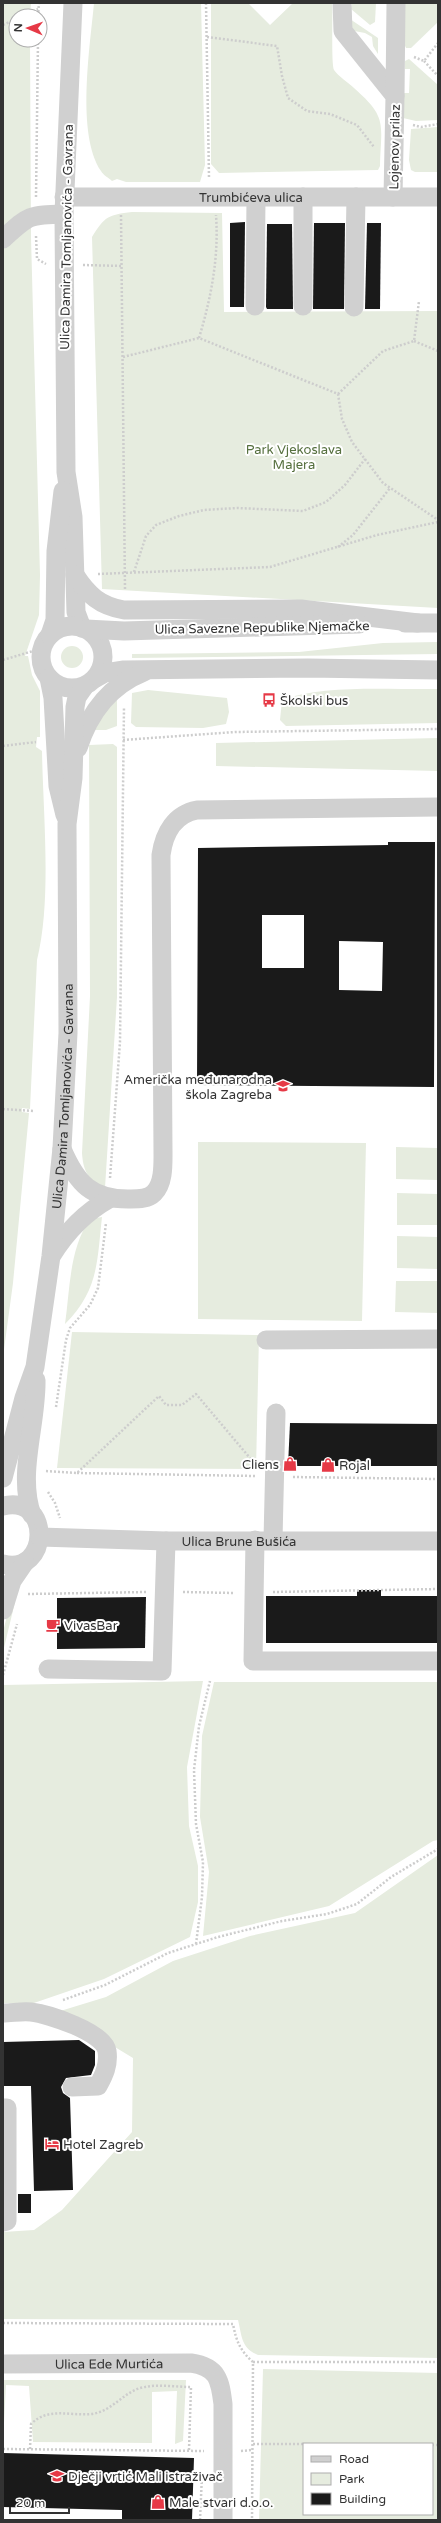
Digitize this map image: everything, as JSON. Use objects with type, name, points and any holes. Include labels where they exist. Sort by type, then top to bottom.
[{"type":"street","name":"Ulica Damira Tomljanovića - Gavrana","points":[[73,3],[64,205],[66,472],[73,517],[76,612],[84,629]]},
{"type":"street","name":"Lojenov prilaz","points":[[342,3],[344,31],[395,96]]},
{"type":"street","name":"Lojenov prilaz","points":[[393,197],[396,3]]},
{"type":"street","name":"Trumbićeva ulica","points":[[36,215],[64,205],[209,189],[256,198],[438,197]]},
{"type":"street","points":[[303,197],[303,306]]},
{"type":"street","points":[[354,308],[356,197]]},
{"type":"street","points":[[255,306],[256,198]]},
{"type":"street","points":[[3,239],[25,220],[36,215]]},
{"type":"street","name":"Ulica Damira Tomljanovića - Gavrana","points":[[50,636],[55,620],[58,524],[66,472]]},
{"type":"street","points":[[75,575],[83,588],[100,603],[124,610],[301,609],[418,623]]},
{"type":"street","name":"Ulica Savezne Republike Njemačke","points":[[84,629],[124,630],[438,623]]},
{"type":"street","points":[[90,682],[103,660],[103,651],[100,642],[84,629],[61,628],[50,636],[44,643],[41,657],[43,670],[48,678],[67,688],[90,682],[114,670],[308,668],[438,670]]},
{"type":"street","points":[[74,763],[88,723],[104,698],[124,682],[149,669]]},
{"type":"street","name":"Ulica Damira Tomljanovića - Gavrana","points":[[48,678],[53,698],[58,786],[67,824]]},
{"type":"street","name":"Ulica Damira Tomljanovića - Gavrana","points":[[40,1537],[40,1529],[28,1503],[26,1479],[35,1412],[35,1367],[51,1256],[62,1148],[68,1033],[67,824],[74,763],[75,707],[77,697],[90,682]]},
{"type":"street","points":[[62,1148],[70,1169],[79,1181],[89,1189],[109,1199],[144,1199],[154,1193],[162,1171],[161,871],[163,845],[171,827],[186,812],[198,810],[438,807]]},
{"type":"street","points":[[51,1256],[64,1237],[77,1222],[90,1210],[109,1199]]},
{"type":"street","points":[[266,1340],[438,1339]]},
{"type":"street","name":"Ulica Damira Tomljanovića - Gavrana","points":[[3,1478],[20,1412],[35,1367]]},
{"type":"street","points":[[276,1413],[253,1661],[438,1661]]},
{"type":"street","points":[[3,1506],[17,1506],[32,1514]]},
{"type":"street","points":[[3,1610],[8,1591],[16,1572],[38,1547],[40,1537]]},
{"type":"street","name":"Ulica Brune Bušića","points":[[40,1537],[166,1541],[438,1540]]},
{"type":"street","points":[[48,1669],[162,1671],[166,1541]]},
{"type":"street","points":[[3,1564],[15,1565],[24,1562]]},
{"type":"street","points":[[3,2013],[30,2012],[46,2015],[91,2033],[100,2039],[107,2050],[106,2070],[98,2086],[72,2087]]},
{"type":"street","points":[[3,2108],[7,2108],[7,2222],[3,2222]]},
{"type":"street","name":"Ulica Ede Murtića","points":[[3,2364],[191,2363],[202,2364],[214,2371],[220,2385],[222,2404],[223,2520]]},
{"type":"path","points":[[199,338],[210,301],[216,256],[216,215],[209,189],[206,3]]},
{"type":"path","points":[[207,37],[277,46],[288,98],[306,111],[330,114],[357,125],[374,147],[378,147]]},
{"type":"path","points":[[424,61],[438,43]]},
{"type":"path","points":[[38,48],[37,259],[42,263],[48,264]]},
{"type":"path","points":[[395,50],[424,61],[438,76]]},
{"type":"path","points":[[121,209],[125,594]]},
{"type":"path","points":[[88,265],[122,266]]},
{"type":"path","points":[[414,341],[419,300]]},
{"type":"path","points":[[123,357],[199,338],[338,394]]},
{"type":"path","points":[[338,394],[383,351],[414,341],[438,351]]},
{"type":"path","points":[[338,394],[342,419],[352,442],[383,483],[438,521]]},
{"type":"path","points":[[134,572],[146,536],[156,525],[178,516],[204,510],[237,508],[303,511],[326,502],[345,485],[365,459]]},
{"type":"path","points":[[336,548],[358,530],[390,488]]},
{"type":"path","points":[[94,574],[270,567],[377,535],[438,521]]},
{"type":"path","points":[[3,660],[33,651]]},
{"type":"path","points":[[55,1409],[66,1340],[70,1328],[90,1305],[98,1288],[109,1199],[120,1042],[124,701]]},
{"type":"path","points":[[123,740],[235,732],[438,729]]},
{"type":"path","points":[[3,746],[44,742]]},
{"type":"path","points":[[3,1109],[33,1111]]},
{"type":"path","points":[[46,1471],[77,1473],[159,1396],[166,1405],[182,1405],[196,1394],[260,1471]]},
{"type":"path","points":[[45,1477],[47,1464]]},
{"type":"path","points":[[47,1488],[59,1512],[60,1518]]},
{"type":"path","points":[[269,1592],[438,1589]]},
{"type":"path","points":[[8,1591],[25,1594],[165,1592],[235,1593]]},
{"type":"path","points":[[196,1944],[202,1897],[203,1862],[196,1824],[194,1770],[199,1726],[210,1680]]},
{"type":"path","points":[[60,2001],[105,1985],[168,1953],[282,1921],[327,1914],[357,1904],[391,1877],[438,1849]]},
{"type":"path","points":[[253,2362],[438,2362]]},
{"type":"path","points":[[30,2449],[30,2424],[38,2417],[50,2413],[98,2412],[109,2409],[131,2391],[145,2387],[191,2386],[189,2450]]},
{"type":"path","points":[[252,2444],[303,2444]]},
{"type":"path","points":[[3,2449],[207,2451]]},
{"type":"path","points":[[202,2451],[202,2458]]},
{"type":"path","points":[[200,2520],[202,2474]]},
{"type":"green space","points":[[3,3],[31,3],[31,8],[8,8],[8,48],[30,48],[31,237],[40,575],[39,615],[25,656],[28,656],[32,675],[40,691],[40,737],[37,737],[36,747],[42,751],[46,857],[42,936],[37,960],[30,1109],[22,1108],[22,1112],[29,1113],[13,1283],[3,1357]]},
{"type":"green space","points":[[94,3],[201,3],[205,165],[200,182],[126,182],[117,179],[112,181],[101,171],[93,155],[87,113],[88,66]]},
{"type":"green space","points":[[211,3],[248,3],[270,25],[293,3],[332,3],[334,70],[365,98],[373,107],[377,115],[381,130],[380,166],[378,170],[219,173],[211,164]]},
{"type":"green space","points":[[352,3],[376,3],[375,22],[370,25],[351,9]]},
{"type":"green space","points":[[403,3],[438,3],[438,22],[411,48],[406,48],[403,41]]},
{"type":"green space","points":[[347,17],[378,38],[378,54],[373,46],[372,37],[365,33],[349,30]]},
{"type":"green space","points":[[409,59],[438,85],[438,120],[416,121],[403,118],[403,93],[409,93],[410,69],[405,69],[405,61]]},
{"type":"green space","points":[[438,127],[438,172],[415,172],[411,170],[409,160],[411,129]]},
{"type":"green space","name":"Park Vjekoslava Majera","points":[[132,212],[222,213],[224,312],[438,311],[438,608],[102,589],[92,237],[100,225],[108,218],[117,214]]},
{"type":"green space","points":[[438,642],[438,654],[132,658],[132,654],[299,652],[383,643]]},
{"type":"green space","points":[[68,646],[76,646],[83,653],[83,661],[76,668],[68,668],[61,661],[61,653]]},
{"type":"green space","points":[[358,689],[438,689],[438,723],[286,726],[280,720],[282,700],[299,695]]},
{"type":"green space","points":[[148,690],[227,698],[229,712],[226,724],[203,728],[136,727],[131,723],[132,693]]},
{"type":"green space","points":[[117,700],[117,726],[106,730],[94,730],[98,718]]},
{"type":"green space","points":[[438,738],[438,771],[216,766],[216,743]]},
{"type":"green space","points":[[113,744],[117,747],[117,997],[105,1188],[94,1182],[85,1170],[82,1153],[90,996],[89,745]]},
{"type":"green space","points":[[198,1142],[366,1143],[362,1321],[198,1319]]},
{"type":"green space","points":[[396,1147],[438,1148],[438,1180],[396,1179]]},
{"type":"green space","points":[[397,1193],[438,1194],[438,1225],[397,1225]]},
{"type":"green space","points":[[102,1217],[97,1261],[90,1287],[76,1311],[65,1324],[74,1256],[78,1243],[90,1219]]},
{"type":"green space","points":[[397,1236],[438,1237],[438,1269],[397,1268]]},
{"type":"green space","points":[[396,1281],[438,1281],[438,1313],[395,1312]]},
{"type":"green space","points":[[72,1332],[259,1335],[256,1469],[57,1468]]},
{"type":"green space","points":[[11,1599],[15,1602],[3,1652],[3,1632]]},
{"type":"green space","points":[[203,1681],[187,1767],[189,1826],[198,1866],[198,1902],[190,1937],[104,1979],[31,2004],[3,2003],[4,1685]]},
{"type":"green space","points":[[214,1682],[438,1682],[438,1840],[433,1841],[329,1906],[203,1936],[209,1872],[200,1817],[202,1736]]},
{"type":"green space","points":[[438,1855],[438,2358],[258,2355],[248,2349],[245,2345],[238,2320],[3,2319],[3,2232],[34,2230],[62,2210],[132,2132],[133,2058],[57,2012],[106,1997],[173,1961],[250,1936],[355,1913]]},
{"type":"green space","points":[[263,2369],[438,2373],[438,2520],[259,2520]]},
{"type":"green space","points":[[3,2380],[186,2380],[183,2441],[175,2444],[177,2391],[152,2392],[152,2443],[33,2442],[29,2386],[6,2385],[3,2442]]},
{"type":"building","points":[[245,222],[244,307],[230,307],[230,223]]},
{"type":"building","points":[[314,223],[345,223],[344,309],[313,309]]},
{"type":"building","points":[[367,223],[381,223],[380,309],[365,309]]},
{"type":"building","points":[[267,224],[292,224],[293,309],[267,309],[266,307]]},
{"type":"building","points":[[388,842],[435,842],[434,1087],[197,1085],[198,848],[388,845]],"holes":[[[262,915],[304,915],[304,968],[262,968]],[[339,941],[383,942],[382,991],[339,990]]]},
{"type":"building","points":[[290,1423],[438,1424],[438,1466],[288,1466]]},
{"type":"building","points":[[357,1590],[381,1590],[381,1596],[438,1596],[438,1643],[266,1643],[266,1596],[357,1596]]},
{"type":"building","points":[[146,1597],[145,1648],[57,1649],[57,1598]]},
{"type":"building","name":"Hotel Zagreb","points":[[79,2040],[95,2051],[95,2065],[91,2075],[66,2078],[61,2087],[63,2093],[70,2098],[73,2190],[34,2191],[31,2086],[3,2086],[3,2042]]},
{"type":"building","points":[[18,2194],[31,2194],[31,2213],[18,2213]]},
{"type":"building","points":[[3,2453],[194,2458],[192,2520],[122,2520],[122,2510],[3,2507]]},
{"type":"place","name":"Školski bus","points":[[269,700]]},
{"type":"place","name":"Američka međunarodna škola Zagreba","points":[[283,1086]]},
{"type":"place","name":"Cliens","points":[[290,1464]]},
{"type":"place","name":"Rojal","points":[[328,1465]]},
{"type":"place","name":"VivasBar","points":[[53,1625]]},
{"type":"place","name":"Hotel Zagreb","points":[[52,2144]]},
{"type":"place","name":"Dječji vrtić Mali istraživač","points":[[57,2476]]},
{"type":"place","name":"Male stvari d.o.o.","points":[[158,2502]]}]
